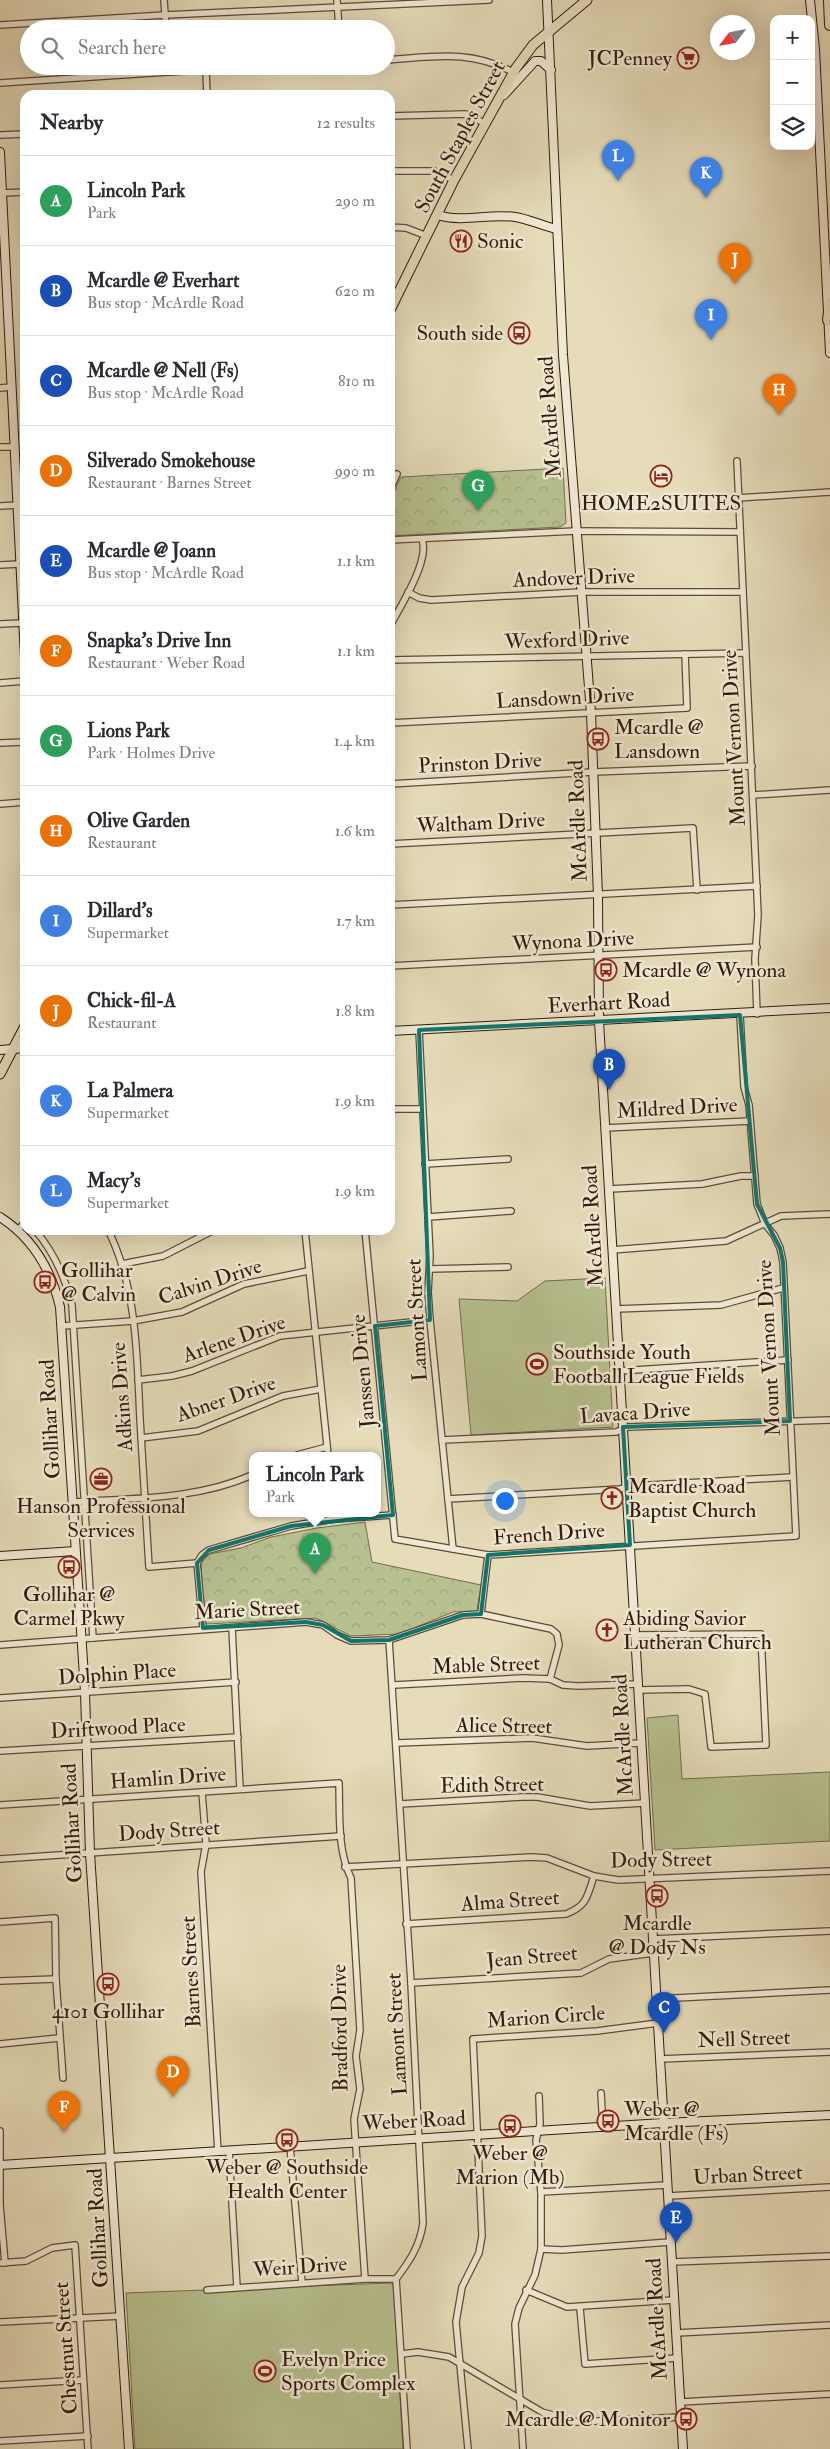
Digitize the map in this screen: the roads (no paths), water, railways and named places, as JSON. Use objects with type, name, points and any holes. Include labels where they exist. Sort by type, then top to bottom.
[{"type":"highway","points":[[829,0],[830,25]]},
{"type":"highway","points":[[828,320],[830,303]]},
{"type":"main road","name":"McArdle Road","points":[[548,0],[564,374],[587,655],[594,772],[597,834],[599,1021],[683,2449]]},
{"type":"main road","name":"South Staples Street","points":[[395,290],[427,236],[454,180],[513,72],[533,45],[587,0]]},
{"type":"main road","points":[[810,0],[815,49],[830,353]]},
{"type":"main road","points":[[496,105],[535,61],[541,61],[550,70]]},
{"type":"main road","points":[[0,152],[3,268],[9,327],[15,447],[20,482]]},
{"type":"main road","points":[[438,215],[451,219],[516,217],[540,226],[557,229]]},
{"type":"main road","points":[[20,495],[18,506],[20,518]]},
{"type":"main road","name":"Everhart Road","points":[[395,1031],[740,1015],[830,1008]]},
{"type":"main road","points":[[0,1074],[20,1037]]},
{"type":"main road","points":[[0,1050],[20,1048]]},
{"type":"main road","name":"Gollihar Road","points":[[0,1217],[18,1230]]},
{"type":"main road","name":"Gollihar Road","points":[[22,1235],[36,1250],[47,1269],[57,1294],[62,1326],[80,1639],[85,1692],[85,1746],[90,1853],[112,2156],[129,2449]]},
{"type":"main road","points":[[0,1556],[75,1551]]},
{"type":"main road","name":"Weber Road","points":[[1,2165],[112,2156],[218,2152],[664,2123],[830,2115]]},
{"type":"street","points":[[164,0],[165,20]]},
{"type":"street","points":[[337,0],[339,20]]},
{"type":"street","points":[[82,20],[489,0]]},
{"type":"street","points":[[0,25],[20,24]]},
{"type":"street","points":[[395,60],[461,56],[495,63],[513,72]]},
{"type":"street","points":[[0,83],[96,75]]},
{"type":"street","points":[[206,75],[206,90]]},
{"type":"street","points":[[395,116],[466,114],[486,124]]},
{"type":"street","points":[[0,135],[20,134]]},
{"type":"street","points":[[395,171],[434,171],[454,180]]},
{"type":"street","points":[[2,193],[20,192]]},
{"type":"street","points":[[395,228],[406,228],[427,236]]},
{"type":"street","points":[[0,328],[9,327]]},
{"type":"street","points":[[0,388],[12,387]]},
{"type":"street","points":[[0,448],[15,447]]},
{"type":"street","name":"Mount Vernon Drive","points":[[737,461],[757,886],[757,947],[755,959],[757,1014]]},
{"type":"street","points":[[395,478],[397,474]]},
{"type":"street","points":[[738,498],[830,492]]},
{"type":"street","points":[[0,506],[18,506]]},
{"type":"street","points":[[395,540],[576,531],[739,532]]},
{"type":"street","points":[[395,617],[421,563],[425,547],[422,539]]},
{"type":"street","points":[[0,565],[20,564]]},
{"type":"street","name":"Andover Drive","points":[[408,592],[419,598],[431,600],[582,592],[743,592]]},
{"type":"street","points":[[0,624],[20,623]]},
{"type":"street","name":"Wexford Drive","points":[[395,660],[746,653]]},
{"type":"street","name":"Lansdown Drive","points":[[395,723],[687,708],[685,654]]},
{"type":"street","points":[[0,682],[20,681]]},
{"type":"street","points":[[0,743],[20,742]]},
{"type":"street","name":"Prinston Drive","points":[[395,784],[594,772],[752,766]]},
{"type":"street","points":[[753,795],[830,790]]},
{"type":"street","points":[[0,804],[20,802]]},
{"type":"street","name":"Waltham Drive","points":[[395,844],[693,828],[697,890]]},
{"type":"street","points":[[395,905],[598,896],[757,886]]},
{"type":"street","name":"Wynona Drive","points":[[395,966],[598,957],[757,947]]},
{"type":"street","name":"Mount Vernon Drive","points":[[740,1015],[744,1087],[749,1104],[756,1204],[765,1224],[774,1235],[780,1248],[788,1360],[796,1536]]},
{"type":"street","name":"Lamont Street","points":[[419,1030],[421,1109],[430,1269],[430,1320],[453,1549]]},
{"type":"street","points":[[395,1110],[421,1109]]},
{"type":"street","name":"Mildred Drive","points":[[605,1128],[750,1121]]},
{"type":"street","points":[[424,1164],[508,1159]]},
{"type":"street","points":[[609,1189],[702,1184],[741,1176],[754,1176]]},
{"type":"street","points":[[428,1217],[511,1211]]},
{"type":"street","points":[[612,1250],[726,1241],[781,1216],[830,1214]]},
{"type":"street","points":[[39,1235],[52,1253],[65,1279],[72,1305],[92,1638]]},
{"type":"street","name":"Adkins Drive","points":[[110,1235],[128,1285],[133,1321],[150,1567],[197,1563]]},
{"type":"street","points":[[122,1264],[163,1256],[204,1235]]},
{"type":"street","points":[[305,1235],[328,1452]]},
{"type":"street","name":"Janssen Drive","points":[[366,1235],[395,1539]]},
{"type":"street","points":[[430,1269],[508,1267]]},
{"type":"street","name":"Calvin Drive","points":[[62,1326],[133,1321],[182,1312],[244,1284],[308,1271]]},
{"type":"street","points":[[616,1309],[721,1305],[783,1288]]},
{"type":"street","name":"Arlene Drive","points":[[138,1380],[172,1376],[192,1371],[280,1336],[430,1320]]},
{"type":"street","points":[[619,1370],[788,1360]]},
{"type":"street","name":"Abner Drive","points":[[142,1438],[198,1431],[283,1396],[321,1389]]},
{"type":"street","name":"Lavaca Drive","points":[[442,1440],[616,1432],[628,1427],[830,1420]]},
{"type":"street","points":[[68,1426],[80,1424]]},
{"type":"street","points":[[304,1452],[327,1448]]},
{"type":"street","points":[[72,1502],[194,1493],[231,1484],[249,1476]]},
{"type":"street","points":[[448,1499],[792,1477]]},
{"type":"street","points":[[381,1515],[393,1515]]},
{"type":"street","points":[[203,1628],[197,1563],[202,1555],[209,1550],[291,1526],[330,1517]]},
{"type":"street","name":"French Drive","points":[[395,1539],[488,1555],[796,1536]]},
{"type":"street","points":[[74,1540],[86,1539]]},
{"type":"street","points":[[481,1614],[488,1555]]},
{"type":"street","points":[[78,1600],[90,1599]]},
{"type":"street","name":"Marie Street","points":[[0,1645],[203,1628],[232,1628],[306,1622],[323,1625],[336,1635],[351,1641],[390,1640],[463,1615],[481,1614],[551,1629],[557,1634],[559,1645],[550,1679]]},
{"type":"street","points":[[232,1628],[240,1789]]},
{"type":"street","name":"Mable Street","points":[[394,1685],[523,1678],[550,1679],[563,1685],[578,1686],[689,1689],[705,1694],[711,1747],[766,1745],[762,1634],[635,1635]]},
{"type":"street","name":"Lamont Street","points":[[390,1640],[420,2138],[423,2224],[421,2239],[396,2279]]},
{"type":"street","name":"Dolphin Place","points":[[0,1698],[236,1682]]},
{"type":"street","name":"Driftwood Place","points":[[0,1751],[238,1737]]},
{"type":"street","name":"Alice Street","points":[[397,1743],[532,1738],[587,1746],[641,1743]]},
{"type":"street","name":"Hamlin Drive","points":[[0,1806],[339,1783],[341,1836]]},
{"type":"street","name":"Barnes Street","points":[[202,1792],[206,1844],[201,1872],[218,2152]]},
{"type":"street","name":"Edith Street","points":[[400,1804],[522,1797],[537,1797],[590,1806],[645,1803]]},
{"type":"street","points":[[341,1836],[346,1867]]},
{"type":"street","name":"Dody Street","points":[[0,1859],[341,1836]]},
{"type":"street","name":"Dody Street","points":[[346,1867],[547,1858],[594,1876],[626,1880],[830,1871]]},
{"type":"street","name":"Bradford Drive","points":[[346,1867],[351,1878],[360,2030],[356,2056],[360,2089],[354,2119],[365,2279]]},
{"type":"street","name":"Alma Street","points":[[406,1924],[566,1914],[585,1903],[594,1876]]},
{"type":"street","points":[[0,1922],[55,1918],[56,1979],[63,2078]]},
{"type":"street","points":[[653,1939],[830,1931]]},
{"type":"street","name":"Jean Street","points":[[411,1983],[581,1972],[609,1958],[654,1953]]},
{"type":"street","points":[[0,1982],[56,1979]]},
{"type":"street","points":[[656,1999],[830,1990]]},
{"type":"street","name":"Marion Circle","points":[[479,2135],[473,2039],[597,2031],[658,2023]]},
{"type":"street","points":[[0,2044],[59,2038]]},
{"type":"street","name":"Nell Street","points":[[660,2059],[830,2052]]},
{"type":"street","points":[[601,2093],[603,2128]]},
{"type":"street","points":[[523,2449],[515,2324],[526,2290],[535,2275],[542,2249],[536,2140],[540,2124],[539,2096]]},
{"type":"street","points":[[0,2131],[2,2263]]},
{"type":"street","points":[[468,2449],[456,2322],[462,2287],[479,2252],[482,2236],[479,2135]]},
{"type":"street","points":[[290,2146],[302,2283]]},
{"type":"street","points":[[229,2151],[237,2287]]},
{"type":"street","name":"Urban Street","points":[[540,2192],[667,2186]]},
{"type":"street","name":"Urban Street","points":[[668,2196],[830,2187]]},
{"type":"street","points":[[542,2249],[562,2250],[670,2242]]},
{"type":"street","name":"Chestnut Street","points":[[2,2263],[26,2261],[52,2248],[63,2245],[75,2245],[88,2449]]},
{"type":"street","points":[[672,2262],[830,2256]]},
{"type":"street","name":"Weir Drive","points":[[207,2290],[365,2279],[396,2279]]},
{"type":"street","points":[[396,2279],[407,2449]]},
{"type":"street","points":[[526,2290],[553,2303],[580,2308],[674,2300]]},
{"type":"street","points":[[580,2308],[585,2364],[677,2358]]},
{"type":"street","points":[[0,2322],[121,2316]]},
{"type":"street","points":[[676,2333],[830,2325]]},
{"type":"street","points":[[402,2354],[418,2352],[449,2357],[542,2412],[577,2422],[681,2417]]},
{"type":"street","points":[[0,2385],[83,2380]]},
{"type":"street","points":[[680,2402],[830,2394]]},
{"type":"street","points":[[0,2441],[88,2436]]},
{"type":"place","name":"JCPenney","points":[[688,58]]},
{"type":"place","name":"Macy's","points":[[618,181]]},
{"type":"place","name":"La Palmera","points":[[706,198]]},
{"type":"place","name":"Sonic","points":[[461,241]]},
{"type":"place","name":"Chick-fil-A","points":[[735,284]]},
{"type":"place","name":"South side","points":[[519,333]]},
{"type":"place","name":"Dillard's","points":[[711,340]]},
{"type":"place","name":"Olive Garden","points":[[779,415]]},
{"type":"place","name":"HOME2SUITES","points":[[661,476]]},
{"type":"place","name":"Lions Park","points":[[478,511]]},
{"type":"place","name":"Mcardle @ Lansdown","points":[[598,739]]},
{"type":"place","name":"Mcardle @ Wynona","points":[[606,970]]},
{"type":"place","name":"Mcardle @ Everhart","points":[[609,1090]]},
{"type":"place","name":"Gollihar @ Calvin","points":[[45,1282]]},
{"type":"place","name":"Southside Youth Football League Fields","points":[[537,1364]]},
{"type":"place","name":"Hanson Professional Services","points":[[101,1479]]},
{"type":"place","name":"Mcardle Road Baptist Church","points":[[612,1498]]},
{"type":"place","name":"Gollihar @ Carmel Pkwy","points":[[69,1567]]},
{"type":"place","name":"Lincoln Park","points":[[315,1574]]},
{"type":"place","name":"Abiding Savior Lutheran Church","points":[[607,1630]]},
{"type":"place","name":"Mcardle @ Dody Ns","points":[[657,1896]]},
{"type":"place","name":"4101 Gollihar","points":[[108,1984]]},
{"type":"place","name":"Mcardle @ Nell (Fs)","points":[[664,2033]]},
{"type":"place","name":"Silverado Smokehouse","points":[[173,2097]]},
{"type":"place","name":"Weber @ Mcardle (Fs)","points":[[608,2121]]},
{"type":"place","name":"Weber @ Marion (Mb)","points":[[510,2126]]},
{"type":"place","name":"Snapka's Drive Inn","points":[[64,2132]]},
{"type":"place","name":"Weber @ Southside Health Center","points":[[287,2140]]},
{"type":"place","name":"Mcardle @ Joann","points":[[676,2243]]},
{"type":"place","name":"Evelyn Price Sports Complex","points":[[265,2371]]},
{"type":"place","name":"Mcardle @ Monitor","points":[[686,2419]]}]
